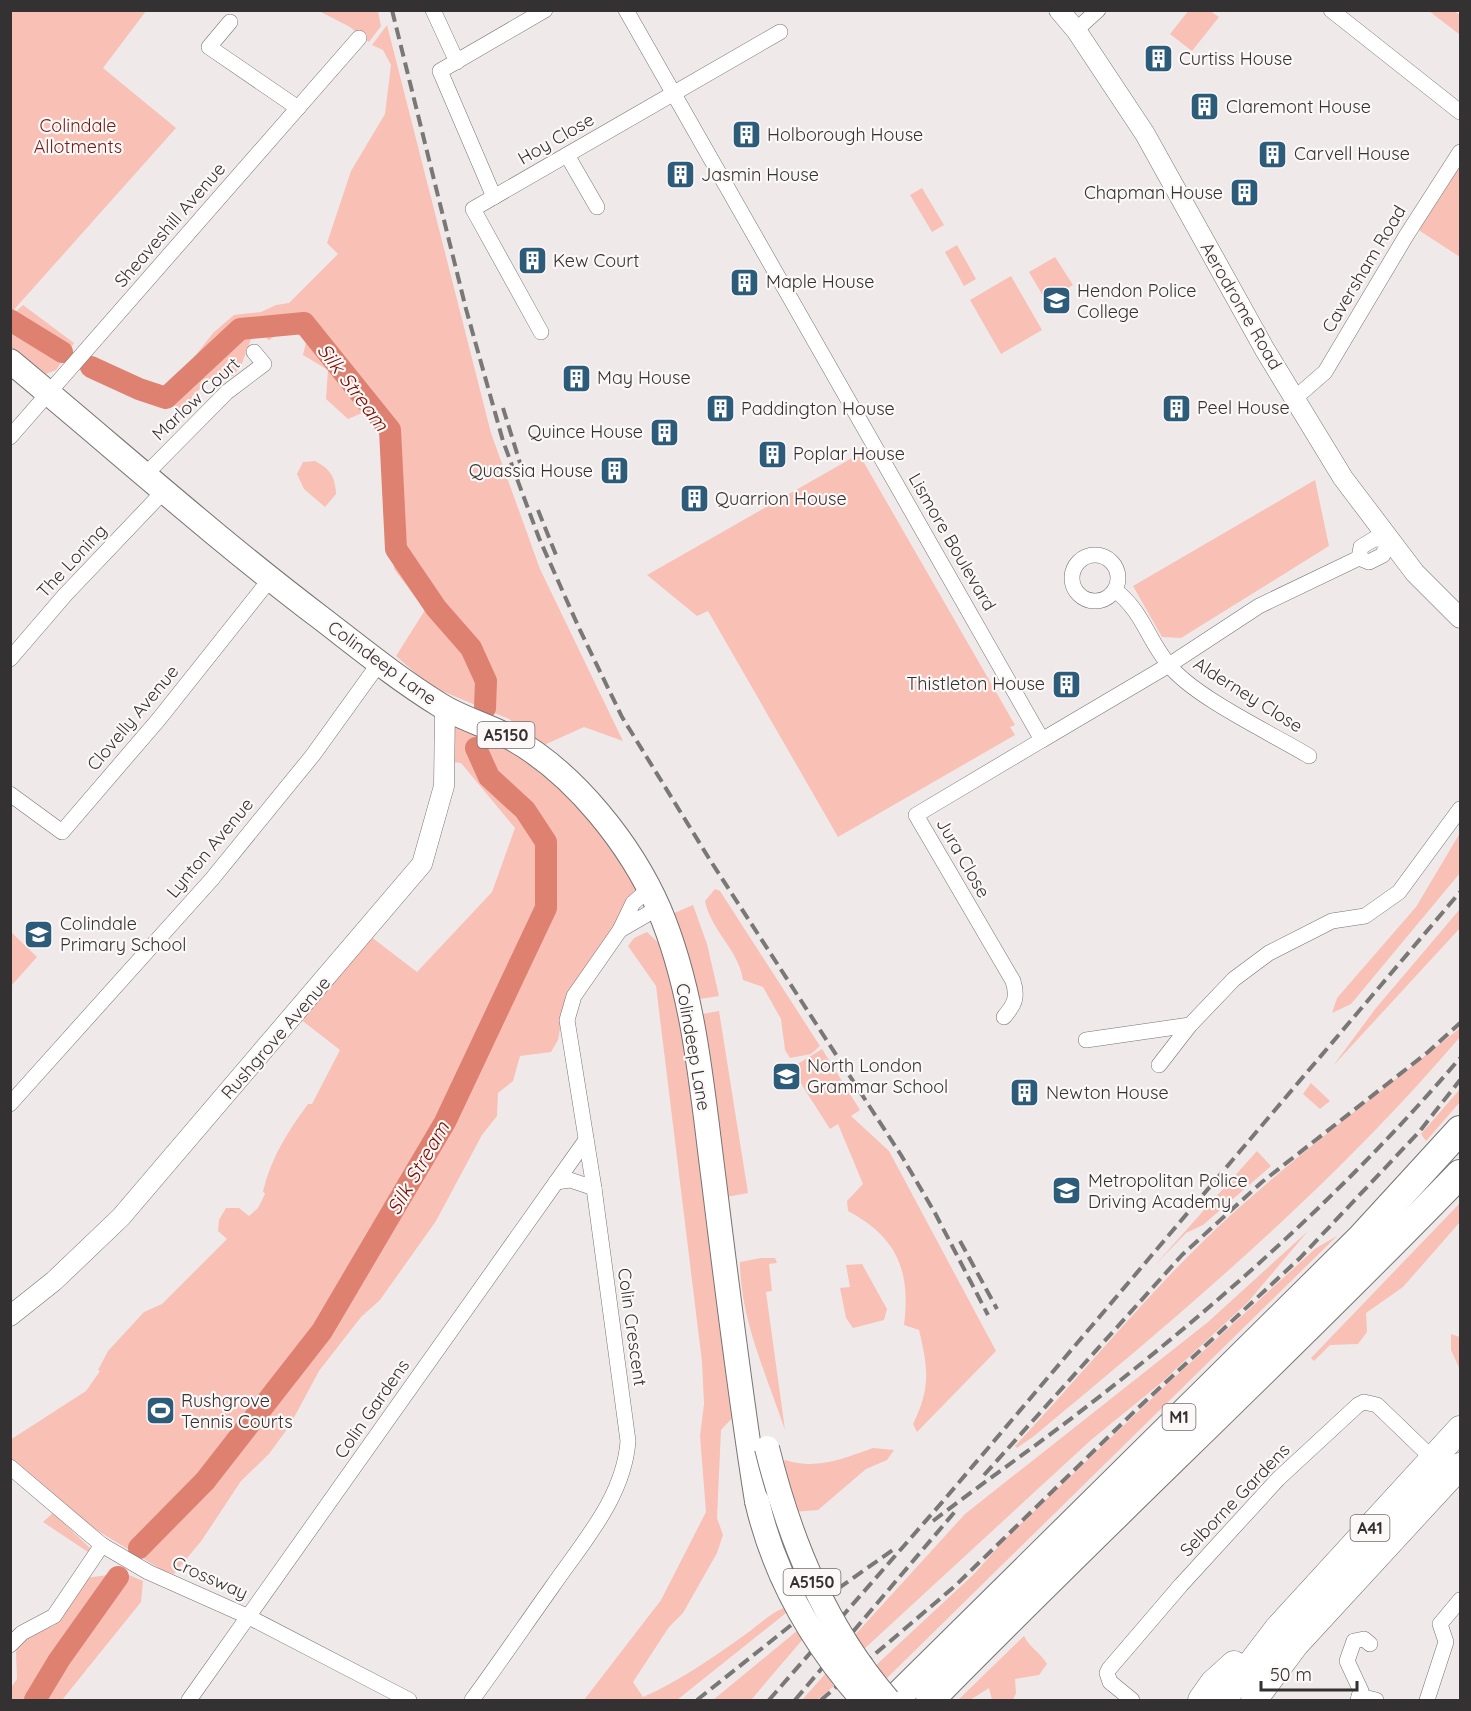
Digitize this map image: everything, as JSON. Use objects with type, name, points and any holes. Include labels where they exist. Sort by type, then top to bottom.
[{"type":"highway","name":"M1","points":[[894,1701],[1361,1238],[1461,1130]]},
{"type":"highway","name":"M1","points":[[930,1701],[1010,1618],[1362,1276],[1461,1174]]},
{"type":"highway","name":"A41","points":[[1223,1701],[1278,1628],[1461,1429]]},
{"type":"highway","name":"A41","points":[[1254,1701],[1296,1644],[1461,1466]]},
{"type":"highway","points":[[1201,1701],[1213,1683],[1278,1628]]},
{"type":"main road","name":"Colindeep Lane","points":[[10,361],[271,578],[380,662],[445,708],[514,740],[559,774],[609,826],[626,848],[654,898],[689,1009],[729,1289],[742,1405],[757,1501],[771,1552],[780,1574],[823,1646],[862,1701]]},
{"type":"main road","name":"Colindeep Lane","points":[[729,1289],[767,1448],[791,1534],[816,1592],[849,1648],[888,1701]]},
{"type":"street","points":[[433,10],[457,62]]},
{"type":"street","points":[[494,197],[440,71],[544,10]]},
{"type":"street","name":"Lismore Boulevard","points":[[626,10],[1042,741]]},
{"type":"street","name":"Aerodrome Road","points":[[1059,10],[1076,30],[1145,134],[1294,399],[1343,478],[1415,573],[1461,618]]},
{"type":"street","points":[[1076,30],[1098,10]]},
{"type":"street","points":[[1331,10],[1461,112]]},
{"type":"street","points":[[230,22],[208,47],[298,108]]},
{"type":"street","name":"Hoy Close","points":[[541,332],[473,209],[780,32]]},
{"type":"street","name":"Sheaveshill Avenue","points":[[10,437],[359,38]]},
{"type":"street","name":"Caversham Road","points":[[1294,399],[1325,372],[1406,236],[1461,152]]},
{"type":"street","points":[[567,155],[597,207]]},
{"type":"street","name":"Marlow Court","points":[[146,475],[227,392],[264,364],[254,352]]},
{"type":"street","name":"The Loning","points":[[10,659],[65,595],[164,490]]},
{"type":"street","points":[[1042,741],[1169,665],[1259,606],[1359,558],[1361,547],[1374,539],[1388,540]]},
{"type":"street","name":"Clovelly Avenue","points":[[10,794],[62,832],[159,719],[271,578]]},
{"type":"street","name":"Alderney Close","points":[[1115,590],[1132,603],[1169,665],[1192,687],[1309,756]]},
{"type":"street","name":"Lynton Avenue","points":[[10,1104],[212,879],[314,755],[380,662]]},
{"type":"street","name":"Rushgrove Avenue","points":[[10,1316],[54,1281],[121,1217],[423,864],[444,786],[445,708]]},
{"type":"street","name":"Jura Close","points":[[1004,1017],[1015,1004],[1016,993],[1013,981],[916,815],[1042,741]]},
{"type":"street","points":[[1159,1065],[1190,1025],[1234,979],[1269,953],[1332,921],[1365,916],[1399,892],[1461,809]]},
{"type":"street","name":"Colin Crescent","points":[[620,930],[654,898]]},
{"type":"street","name":"Colin Crescent","points":[[472,1701],[600,1517],[622,1476],[628,1441],[594,1188],[567,1011],[574,996],[620,930],[633,903],[654,898]]},
{"type":"street","points":[[1086,1040],[1190,1025]]},
{"type":"street","name":"Colin Gardens","points":[[189,1701],[586,1140]]},
{"type":"street","points":[[556,1182],[570,1180],[594,1188]]},
{"type":"street","name":"Selborne Gardens","points":[[1132,1701],[1110,1682],[1107,1673],[1109,1669],[1181,1585],[1278,1479],[1358,1405],[1364,1402],[1377,1405],[1433,1459]]},
{"type":"street","name":"Crossway","points":[[10,1467],[106,1547],[148,1572],[249,1617],[409,1701]]},
{"type":"street","points":[[10,1645],[22,1633],[54,1616],[106,1547]]},
{"type":"street","points":[[1427,1701],[1446,1642],[1440,1624],[1461,1600]]},
{"type":"street","points":[[1371,1644],[1364,1639],[1354,1641],[1347,1661],[1361,1691],[1358,1698],[1376,1701]]},
{"type":"green space","name":"Colindale Allotments","points":[[11,10],[146,11],[103,68],[176,128],[11,313]]},
{"type":"green space","points":[[1189,10],[1210,11],[1219,17],[1192,51],[1170,34]]},
{"type":"green space","points":[[319,11],[378,11],[381,26],[369,42],[350,27]]},
{"type":"green space","points":[[1429,11],[1454,11],[1460,15],[1459,34]]},
{"type":"green space","points":[[387,25],[491,433],[540,569],[623,741],[584,727],[544,745],[509,719],[430,686],[396,656],[425,610],[394,569],[382,425],[367,411],[348,419],[326,399],[328,370],[303,355],[307,338],[287,328],[269,340],[261,334],[251,339],[241,366],[233,376],[210,380],[192,396],[193,406],[185,413],[167,403],[146,400],[168,391],[213,333],[234,315],[261,312],[276,305],[289,303],[338,254],[327,243],[351,171],[385,114],[391,65],[383,50],[372,45]]},
{"type":"green space","points":[[1460,163],[1460,257],[1420,231],[1419,224]]},
{"type":"green space","points":[[922,188],[944,225],[932,232],[910,195]]},
{"type":"green space","points":[[957,245],[976,279],[964,286],[945,252]]},
{"type":"green space","points":[[1055,257],[1073,285],[1046,301],[1029,272]]},
{"type":"green space","points":[[1011,276],[1042,330],[1001,354],[970,300]]},
{"type":"green space","points":[[23,305],[74,343],[56,370],[46,374],[11,347],[11,316]]},
{"type":"green space","points":[[859,454],[1015,725],[1010,727],[1015,735],[838,837],[708,611],[697,616],[647,575]]},
{"type":"green space","points":[[315,461],[328,470],[334,482],[336,494],[325,507],[304,489],[297,474],[303,462]]},
{"type":"green space","points":[[1315,480],[1329,546],[1181,638],[1162,637],[1133,586]]},
{"type":"green space","points":[[445,708],[513,737],[623,843],[639,898],[566,995],[558,1040],[551,1052],[520,1056],[513,1081],[498,1093],[497,1116],[482,1135],[436,1221],[380,1300],[361,1317],[319,1371],[290,1425],[269,1454],[241,1481],[202,1540],[174,1574],[162,1570],[90,1526],[11,1467],[10,1440],[86,1391],[100,1371],[98,1370],[108,1351],[144,1312],[162,1304],[227,1239],[218,1231],[219,1220],[226,1208],[239,1208],[249,1216],[258,1208],[265,1194],[263,1191],[271,1167],[281,1145],[308,1104],[312,1104],[340,1050],[295,1015],[366,933],[417,972],[492,892],[515,828],[461,763],[444,761]]},
{"type":"green space","points":[[1460,833],[1460,873],[1351,1004],[1332,1013],[1337,998],[1416,907]]},
{"type":"green space","points":[[715,889],[720,891],[820,1046],[811,1054],[790,1058],[785,1050],[781,1019],[763,987],[743,980],[736,959],[708,912],[705,901]]},
{"type":"green space","points":[[693,905],[707,944],[719,996],[700,999],[685,943],[672,914]]},
{"type":"green space","points":[[1460,909],[1460,928],[1333,1066],[1376,1008]]},
{"type":"green space","points":[[10,932],[37,957],[11,986]]},
{"type":"green space","points":[[647,932],[667,951],[682,996],[735,1415],[721,1430],[717,1518],[723,1535],[717,1553],[683,1613],[669,1627],[633,1682],[643,1697],[696,1668],[774,1613],[784,1608],[786,1613],[677,1700],[584,1700],[661,1600],[706,1512],[700,1436],[704,1404],[702,1362],[656,986],[628,946],[634,938]]},
{"type":"green space","points":[[719,1011],[748,1193],[726,1197],[702,1014]]},
{"type":"green space","points":[[1460,1028],[1460,1037],[1411,1092],[1309,1196],[1256,1246],[1147,1342],[1034,1436],[1017,1448],[1015,1446],[1148,1298],[1203,1241],[1316,1142]]},
{"type":"green space","points":[[822,1049],[860,1110],[851,1116],[889,1151],[996,1351],[917,1432],[913,1424],[923,1399],[926,1367],[919,1330],[904,1325],[906,1306],[902,1272],[889,1244],[865,1221],[848,1211],[847,1201],[863,1184],[838,1124],[830,1129],[791,1068]]},
{"type":"green space","points":[[1311,1083],[1330,1101],[1320,1109],[1303,1094]]},
{"type":"green space","points":[[1460,1089],[1460,1102],[1426,1141],[1421,1134]]},
{"type":"green space","points":[[1257,1151],[1271,1166],[1203,1225],[1186,1233],[1154,1266]]},
{"type":"green space","points":[[1460,1203],[1460,1222],[1403,1287],[1366,1313],[1367,1332],[1358,1344],[1330,1345],[1314,1361],[1311,1358]]},
{"type":"green space","points":[[1308,1231],[1248,1302],[1162,1382],[1091,1440],[862,1651],[853,1637],[965,1514],[1208,1322]]},
{"type":"green space","points":[[1337,1236],[884,1681],[874,1667],[974,1574],[1007,1537],[1165,1386],[1316,1248]]},
{"type":"green space","points":[[775,1258],[777,1263],[769,1264],[772,1291],[766,1292],[785,1430],[744,1305],[740,1262]]},
{"type":"green space","points":[[862,1264],[887,1309],[884,1320],[853,1328],[846,1318],[840,1288],[850,1287],[846,1265]]},
{"type":"green space","points":[[1451,1334],[1460,1337],[1460,1370],[1451,1350]]},
{"type":"green space","points":[[873,1448],[894,1450],[887,1460],[866,1469],[818,1510],[794,1512],[781,1466],[785,1460],[808,1464],[829,1462]]},
{"type":"green space","points":[[53,1513],[90,1548],[88,1552],[43,1522]]},
{"type":"green space","points":[[124,1573],[143,1581],[141,1602],[62,1700],[11,1700],[10,1689],[17,1679],[16,1652],[21,1641],[55,1625],[85,1578]]},
{"type":"green space","points":[[798,1630],[803,1639],[751,1700],[713,1700]]},
{"type":"green space","points":[[1024,1636],[1047,1664],[1039,1675],[1015,1679],[1016,1693],[1013,1700],[992,1700],[989,1688],[970,1700],[958,1700]]},
{"type":"green space","points":[[826,1673],[834,1686],[817,1700],[802,1700]]},
{"type":"waterway","name":"Silk Stream","points":[[10,320],[62,352]]},
{"type":"waterway","name":"Silk Stream","points":[[91,367],[139,389],[166,398],[240,329],[304,323],[390,430],[396,549],[436,608],[471,648],[486,681],[485,708]]},
{"type":"waterway","name":"Silk Stream","points":[[139,1548],[205,1481],[322,1331],[445,1122],[546,908],[546,842],[525,810],[489,777],[476,748]]},
{"type":"waterway","name":"Silk Stream","points":[[35,1700],[59,1660],[118,1577]]},
{"type":"railway","points":[[392,10],[466,309],[503,441],[539,538],[579,628],[622,717],[710,860],[901,1155],[935,1213],[988,1315]]},
{"type":"railway","points":[[503,408],[520,463]]},
{"type":"railway","points":[[538,510],[558,560]]},
{"type":"railway","points":[[769,1700],[944,1500],[1460,892]]},
{"type":"railway","points":[[984,1475],[1182,1255],[1262,1182],[1428,1052],[1460,1023]]},
{"type":"railway","points":[[933,1521],[1140,1365],[1237,1283],[1375,1152],[1460,1058]]},
{"type":"railway","points":[[821,1700],[955,1586],[1138,1408],[1300,1258],[1419,1132],[1460,1080]]},
{"type":"railway","points":[[960,1241],[997,1309]]},
{"type":"railway","points":[[795,1700],[958,1508]]},
{"type":"railway","points":[[697,1700],[829,1595],[897,1547]]},
{"type":"place","name":"Curtiss House","points":[[1158,59]]},
{"type":"place","name":"Claremont House","points":[[1205,107]]},
{"type":"place","name":"Holborough House","points":[[746,135]]},
{"type":"place","name":"Carvell House","points":[[1273,154]]},
{"type":"place","name":"Jasmin House","points":[[680,175]]},
{"type":"place","name":"Chapman House","points":[[1244,193]]},
{"type":"place","name":"Kew Court","points":[[532,261]]},
{"type":"place","name":"Maple House","points":[[745,282]]},
{"type":"place","name":"Hendon Police College","points":[[1056,301]]},
{"type":"place","name":"May House","points":[[576,378]]},
{"type":"place","name":"Peel House","points":[[1176,408]]},
{"type":"place","name":"Paddington House","points":[[720,409]]},
{"type":"place","name":"Quince House","points":[[664,432]]},
{"type":"place","name":"Poplar House","points":[[772,454]]},
{"type":"place","name":"Quassia House","points":[[614,471]]},
{"type":"place","name":"Quarrion House","points":[[694,499]]},
{"type":"place","name":"Thistleton House","points":[[1066,684]]},
{"type":"place","name":"Colindale Primary School","points":[[39,934]]},
{"type":"place","name":"North London Grammar School","points":[[786,1076]]},
{"type":"place","name":"Newton House","points":[[1025,1093]]},
{"type":"place","name":"Metropolitan Police Driving Academy","points":[[1067,1191]]},
{"type":"place","name":"Rushgrove Tennis Courts","points":[[160,1411]]}]
